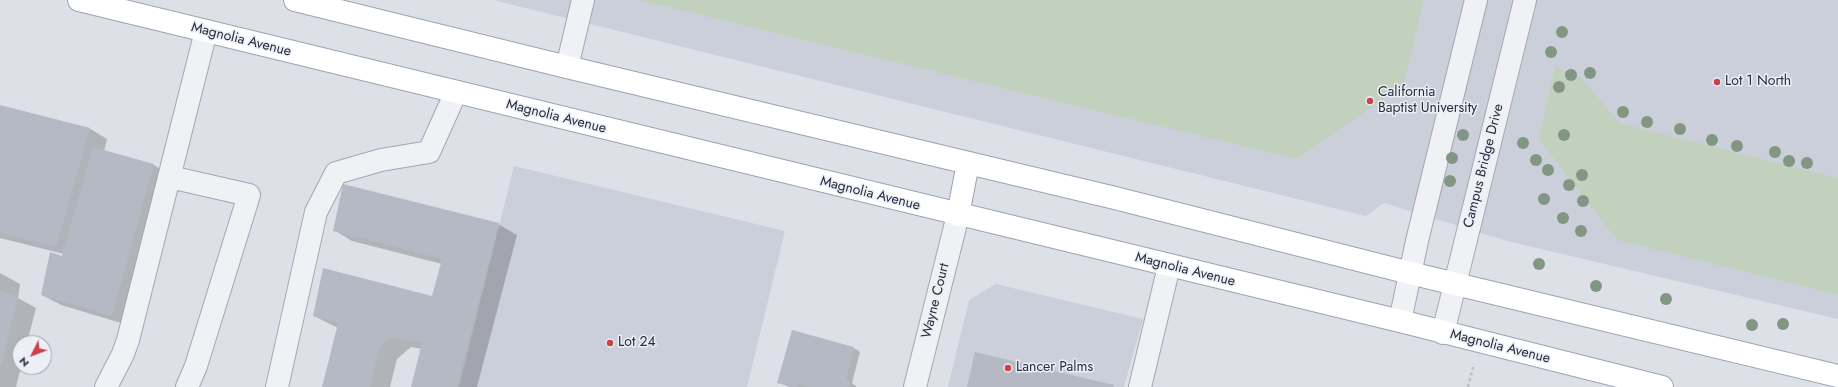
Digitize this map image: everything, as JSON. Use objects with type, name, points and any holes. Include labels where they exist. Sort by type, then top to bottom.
[{"type":"main road","name":"Magnolia Avenue","points":[[79,0],[1662,387]]},
{"type":"main road","points":[[295,0],[968,164],[1115,198],[1454,284],[1838,376]]},
{"type":"main road","points":[[958,215],[968,164]]},
{"type":"street","points":[[567,67],[583,0]]},
{"type":"street","points":[[1400,322],[1410,273],[1476,0]]},
{"type":"street","name":"Campus Bridge Drive","points":[[1443,333],[1525,0]]},
{"type":"street","points":[[106,387],[123,354],[128,340],[206,31]]},
{"type":"street","points":[[278,387],[316,212],[336,173],[381,160],[429,152],[456,92]]},
{"type":"street","points":[[170,177],[249,195],[196,366],[188,387]]},
{"type":"street","name":"Wayne Court","points":[[914,387],[958,215]]},
{"type":"street","points":[[1140,387],[1170,266]]},
{"type":"path","points":[[1468,387],[1473,367]]},
{"type":"shaded area","name":"California Baptist University","points":[[493,0],[1838,0],[1838,319],[1507,241],[1384,203],[1366,216]]},
{"type":"shaded area","points":[[514,166],[785,231],[747,387],[459,387]]},
{"type":"shaded area","points":[[996,284],[1143,319],[1124,387],[948,387],[969,300]]},
{"type":"green space","points":[[639,0],[1424,0],[1403,86],[1296,159]]},
{"type":"green space","points":[[1555,67],[1581,77],[1619,123],[1838,178],[1838,295],[1617,240],[1539,139]]},
{"type":"building","points":[[0,105],[90,128],[56,247],[0,233]]},
{"type":"building","points":[[93,147],[154,164],[112,316],[41,295],[50,252],[62,256]]},
{"type":"building","points":[[343,184],[499,223],[457,387],[411,387],[422,343],[392,337],[379,349],[370,387],[322,387],[338,323],[313,316],[323,268],[432,296],[442,259],[333,231]]},
{"type":"building","points":[[0,291],[18,297],[1,366],[0,366]]},
{"type":"building","points":[[792,330],[854,347],[846,380],[850,381],[849,387],[810,387],[798,384],[798,387],[793,387],[777,383]]},
{"type":"building","name":"Lancer Palms","points":[[975,352],[1114,385],[1114,387],[967,387]]},
{"type":"place","name":"Lot 1 North","points":[[1717,82]]},
{"type":"place","name":"California Baptist University","points":[[1370,101]]},
{"type":"place","name":"Lot 24","points":[[610,343]]},
{"type":"place","name":"Lancer Palms","points":[[1008,368]]}]
